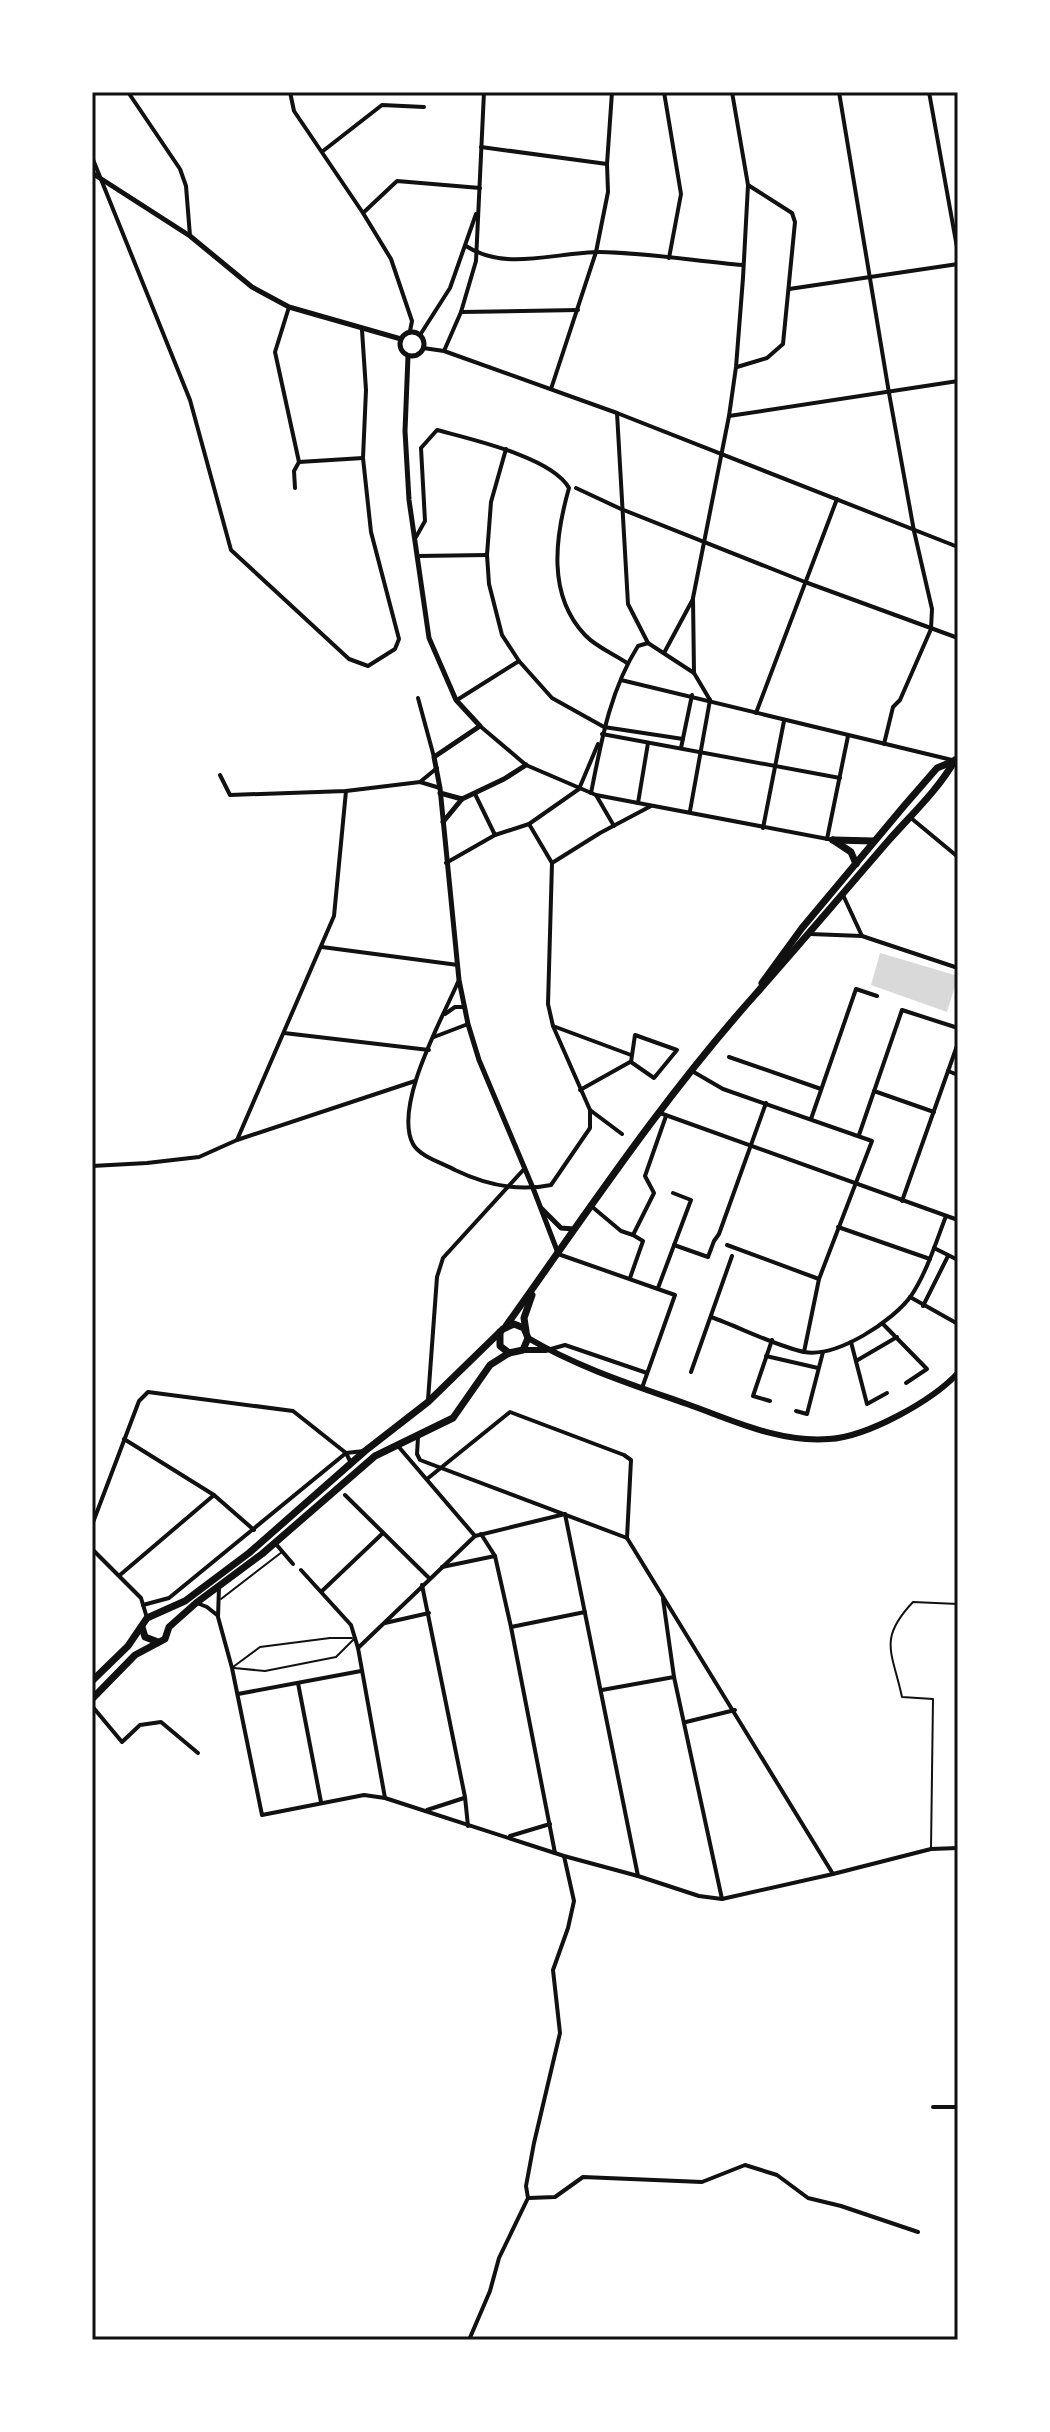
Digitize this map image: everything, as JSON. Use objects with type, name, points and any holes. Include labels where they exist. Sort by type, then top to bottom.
[{"type":"main road","points":[[92,1681],[147,1618],[162,1614],[185,1601],[249,1553],[365,1451],[428,1402],[503,1329],[590,1205],[692,1071],[944,779],[956,759]]},
{"type":"main road","points":[[755,995],[774,963],[874,841],[937,768],[956,759]]},
{"type":"main road","points":[[830,839],[874,841]]},
{"type":"main road","points":[[830,839],[851,852],[856,864]]},
{"type":"main road","points":[[523,1350],[527,1334],[524,1318],[535,1285]]},
{"type":"main road","points":[[503,1329],[518,1325],[549,1350],[642,1388],[770,1433],[803,1440],[832,1439],[877,1425],[914,1407],[948,1385],[958,1373]]},
{"type":"main road","points":[[503,1329],[500,1346],[509,1353]]},
{"type":"main road","points":[[169,1627],[275,1543],[375,1456],[453,1418],[490,1365],[509,1353],[549,1350]]},
{"type":"main road","points":[[92,1699],[135,1655],[167,1636],[169,1627],[162,1614]]},
{"type":"main road","points":[[142,1627],[145,1637],[158,1642]]},
{"type":"street","points":[[128,92],[180,169],[186,186],[190,236]]},
{"type":"street","points":[[290,92],[294,111],[391,259],[412,321],[410,331],[401,339],[401,350],[408,356],[419,355],[423,348],[420,335],[450,288],[478,208]]},
{"type":"street","points":[[444,351],[461,312],[476,253],[484,92]]},
{"type":"street","points":[[551,389],[596,252],[608,192],[612,92]]},
{"type":"street","points":[[664,92],[681,194],[669,258]]},
{"type":"street","points":[[694,673],[693,598],[729,416],[736,367],[743,265],[748,185],[732,92]]},
{"type":"street","points":[[839,92],[889,393],[914,531],[932,609],[931,629],[900,700],[893,707],[884,744]]},
{"type":"street","points":[[929,92],[958,253]]},
{"type":"street","points":[[323,151],[382,105],[424,107]]},
{"type":"street","points":[[481,147],[607,164]]},
{"type":"street","points":[[92,157],[190,400],[231,550],[357,664],[368,666],[395,649],[399,639],[371,532],[363,458],[366,390],[362,330]]},
{"type":"street","points":[[92,173],[190,236],[252,287],[289,307],[401,339]]},
{"type":"street","points":[[363,213],[397,181],[480,188]]},
{"type":"street","points":[[736,367],[767,358],[783,344],[795,222],[792,213],[748,185]]},
{"type":"street","points":[[466,246],[500,261],[596,252],[743,265]]},
{"type":"street","points":[[789,289],[958,264]]},
{"type":"street","points":[[289,307],[275,352],[299,462],[294,471],[295,488]]},
{"type":"street","points":[[461,312],[578,310]]},
{"type":"street","points":[[410,331],[420,335]]},
{"type":"street","points":[[423,348],[444,351],[617,413],[958,547]]},
{"type":"street","points":[[408,356],[405,431],[409,500],[429,638],[456,700],[480,726],[526,765],[593,794],[830,839],[848,736]]},
{"type":"street","points":[[729,416],[958,381]]},
{"type":"street","points":[[617,413],[628,604],[648,643],[694,673],[710,700],[690,811]]},
{"type":"street","points":[[416,537],[425,521],[421,448],[437,430],[506,449],[563,477],[569,488],[559,523],[558,578],[564,606],[586,637],[627,663]]},
{"type":"street","points":[[506,449],[491,502],[487,555],[489,584],[502,635],[519,661],[552,698],[604,727],[683,739]]},
{"type":"street","points":[[299,462],[363,458]]},
{"type":"street","points":[[576,488],[805,582],[958,638]]},
{"type":"street","points":[[756,713],[837,499]]},
{"type":"street","points":[[418,556],[487,555]]},
{"type":"street","points":[[664,653],[693,598]]},
{"type":"street","points":[[446,863],[495,835],[529,824],[579,789],[627,663],[638,646],[648,643]]},
{"type":"street","points":[[456,700],[519,661]]},
{"type":"street","points":[[621,680],[692,695],[784,721],[956,759]]},
{"type":"street","points":[[681,748],[692,695]]},
{"type":"street","points":[[418,698],[437,768],[459,980],[468,1024],[479,1060],[558,1254],[675,1295],[642,1388]]},
{"type":"street","points":[[763,828],[784,721]]},
{"type":"street","points":[[434,757],[480,726]]},
{"type":"street","points":[[602,734],[840,778]]},
{"type":"street","points":[[602,734],[593,794],[614,826]]},
{"type":"street","points":[[638,803],[648,743]]},
{"type":"street","points":[[443,822],[462,799],[526,765]]},
{"type":"street","points":[[420,782],[437,768]]},
{"type":"street","points":[[220,775],[230,795],[346,791],[420,782],[462,799]]},
{"type":"street","points":[[237,1140],[334,916],[346,791]]},
{"type":"street","points":[[475,794],[495,835]]},
{"type":"street","points":[[552,863],[653,805]]},
{"type":"street","points":[[909,817],[958,857]]},
{"type":"street","points":[[459,980],[415,1081],[409,1101],[410,1134],[419,1152],[482,1183],[533,1188],[551,1185],[590,1128],[590,1110],[553,1026],[548,1004],[552,863],[529,824]]},
{"type":"street","points":[[842,894],[862,936]]},
{"type":"street","points":[[809,934],[862,936],[958,968]]},
{"type":"street","points":[[322,946],[458,965]]},
{"type":"street","points":[[811,1119],[856,989],[877,996]]},
{"type":"street","points":[[443,1016],[455,1007],[464,1007]]},
{"type":"street","points":[[859,1135],[902,1010],[958,1028]]},
{"type":"street","points":[[434,1037],[468,1024]]},
{"type":"street","points":[[553,1026],[631,1055]]},
{"type":"street","points":[[284,1033],[429,1050]]},
{"type":"street","points":[[635,1035],[677,1050],[654,1078],[631,1062],[635,1035]]},
{"type":"street","points":[[902,1201],[958,1043]]},
{"type":"street","points":[[729,1057],[821,1089]]},
{"type":"street","points":[[580,1090],[631,1062]]},
{"type":"street","points":[[692,1071],[723,1089],[872,1141],[819,1279],[804,1352]]},
{"type":"street","points":[[948,1071],[958,1075]]},
{"type":"street","points":[[92,1166],[199,1157],[237,1140],[415,1081]]},
{"type":"street","points":[[874,1091],[934,1112]]},
{"type":"street","points":[[674,1245],[708,1257],[766,1103]]},
{"type":"street","points":[[590,1110],[622,1134]]},
{"type":"street","points":[[633,1235],[654,1193],[645,1176],[662,1114],[958,1220]]},
{"type":"street","points":[[428,1402],[437,1277],[443,1258],[525,1168]]},
{"type":"street","points":[[658,1288],[691,1200],[673,1193]]},
{"type":"street","points":[[539,1205],[561,1228],[574,1229]]},
{"type":"street","points":[[590,1205],[621,1231],[643,1241],[630,1279]]},
{"type":"street","points":[[711,1317],[804,1352],[823,1352],[851,1342],[882,1323],[910,1297],[930,1259],[946,1216]]},
{"type":"street","points":[[838,1227],[930,1259]]},
{"type":"street","points":[[727,1245],[819,1279]]},
{"type":"street","points":[[934,1248],[958,1260]]},
{"type":"street","points":[[691,1372],[732,1256]]},
{"type":"street","points":[[923,1306],[948,1256]]},
{"type":"street","points":[[910,1297],[958,1324]]},
{"type":"street","points":[[882,1323],[927,1369],[906,1383]]},
{"type":"street","points":[[856,1361],[897,1337]]},
{"type":"street","points":[[770,1401],[753,1396],[772,1340]]},
{"type":"street","points":[[851,1342],[867,1404],[887,1393]]},
{"type":"street","points":[[549,1350],[565,1345],[647,1373]]},
{"type":"street","points":[[796,1411],[807,1414],[823,1352]]},
{"type":"street","points":[[766,1356],[818,1368]]},
{"type":"street","points":[[92,1525],[139,1401],[145,1394],[153,1392],[293,1411],[346,1453],[351,1463]]},
{"type":"street","points":[[427,1479],[510,1412],[631,1460],[627,1538],[833,1874]]},
{"type":"street","points":[[418,1437],[417,1454],[420,1460],[627,1538]]},
{"type":"street","points":[[124,1439],[214,1495],[254,1530]]},
{"type":"street","points":[[397,1446],[495,1556],[555,1853]]},
{"type":"street","points":[[143,1605],[169,1598],[346,1453],[365,1451]]},
{"type":"street","points":[[120,1575],[214,1495]]},
{"type":"street","points":[[345,1495],[429,1578]]},
{"type":"street","points":[[358,1648],[440,1567],[478,1535],[565,1514]]},
{"type":"street","points":[[565,1514],[638,1876]]},
{"type":"street","points":[[322,1591],[383,1533]]},
{"type":"street","points":[[275,1543],[293,1564]]},
{"type":"street","points":[[92,1549],[141,1598],[147,1618]]},
{"type":"street","points":[[440,1567],[495,1556]]},
{"type":"street","points":[[301,1570],[351,1625],[356,1638],[385,1798]]},
{"type":"street","points":[[422,1585],[465,1797],[468,1826]]},
{"type":"street","points":[[219,1587],[218,1617],[238,1694],[262,1815],[364,1795],[385,1798],[564,1856],[699,1896],[722,1899],[931,1849],[958,1848]]},
{"type":"street","points":[[663,1597],[674,1677],[722,1899]]},
{"type":"street","points":[[162,1614],[169,1598]]},
{"type":"street","points":[[196,1603],[207,1607],[218,1617]]},
{"type":"street","points":[[511,1627],[585,1612]]},
{"type":"street","points":[[383,1624],[429,1613]]},
{"type":"street","points":[[238,1694],[362,1671]]},
{"type":"street","points":[[601,1690],[674,1677]]},
{"type":"street","points":[[298,1683],[321,1803]]},
{"type":"street","points":[[92,1706],[122,1742],[140,1725],[161,1722],[198,1753]]},
{"type":"street","points":[[685,1722],[735,1710]]},
{"type":"street","points":[[425,1811],[465,1797]]},
{"type":"street","points":[[507,1837],[550,1824]]},
{"type":"street","points":[[469,2340],[490,2291],[499,2258],[528,2198],[526,2186],[534,2143],[560,2033],[553,1970],[574,1901],[564,1856]]},
{"type":"street","points":[[933,2107],[958,2107]]},
{"type":"street","points":[[528,2198],[555,2197],[583,2177],[702,2182],[745,2165],[777,2175],[808,2198],[918,2232]]},
{"type":"lane","points":[[217,1603],[283,1551]]},
{"type":"lane","points":[[931,1849],[933,1699],[902,1697],[889,1640],[897,1619],[913,1602],[958,1604]]},
{"type":"lane","points":[[232,1668],[260,1647],[330,1638],[356,1638]]},
{"type":"lane","points":[[232,1668],[265,1671],[336,1657],[356,1638]]},
{"type":"shaded area","points":[[880,953],[958,976],[947,1012],[871,985]]}]
